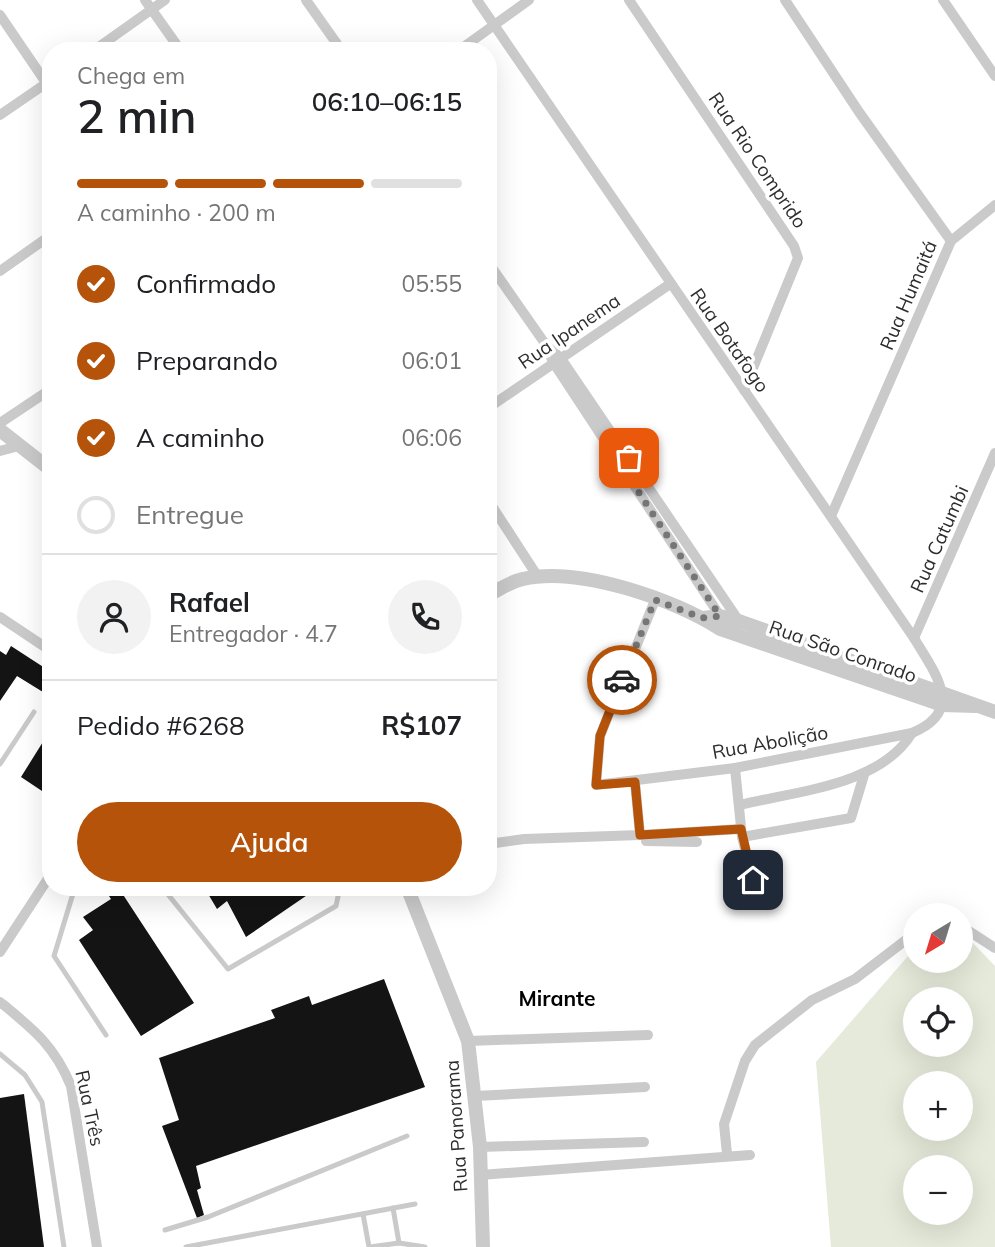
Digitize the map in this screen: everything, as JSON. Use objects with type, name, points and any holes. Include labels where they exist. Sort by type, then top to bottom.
[{"type":"street","points":[[104,42],[149,5],[165,0]]},
{"type":"street","points":[[306,0],[336,42]]},
{"type":"street","name":"Rua Botafogo","points":[[477,0],[914,638],[940,681],[943,699]]},
{"type":"street","points":[[471,42],[529,0]]},
{"type":"street","name":"Rua Rio Comprido","points":[[629,0],[794,246],[798,258],[744,390]]},
{"type":"street","name":"Rua Humaitá","points":[[785,0],[859,112],[951,241],[831,516]]},
{"type":"street","points":[[943,0],[995,76]]},
{"type":"street","points":[[149,5],[175,42]]},
{"type":"street","points":[[0,15],[42,74]]},
{"type":"street","points":[[0,115],[42,88]]},
{"type":"street","points":[[951,241],[995,205]]},
{"type":"street","points":[[0,271],[42,241]]},
{"type":"street","points":[[497,275],[624,461],[700,563],[738,628]]},
{"type":"street","name":"Rua Ipanema","points":[[497,402],[670,284]]},
{"type":"street","points":[[0,423],[42,395]]},
{"type":"street","points":[[0,430],[42,463]]},
{"type":"street","points":[[0,451],[19,446]]},
{"type":"street","name":"Rua Catumbi","points":[[914,638],[995,453]]},
{"type":"street","points":[[624,461],[720,622]]},
{"type":"street","points":[[497,514],[538,577]]},
{"type":"street","points":[[690,570],[700,563]]},
{"type":"street","name":"Rua São Conrado","points":[[497,590],[520,579],[538,577],[607,583],[943,699],[995,712]]},
{"type":"street","name":"Rua Abolição","points":[[655,600],[600,736],[596,785],[735,768],[912,733],[931,723],[943,699]]},
{"type":"street","points":[[0,617],[42,646]]},
{"type":"street","name":"Rua Abolição","points":[[740,805],[864,775],[891,758],[912,733]]},
{"type":"street","points":[[735,768],[741,833],[753,880]]},
{"type":"street","points":[[497,843],[578,836],[741,833],[850,818],[864,775]]},
{"type":"street","points":[[635,782],[637,836],[643,841],[697,842]]},
{"type":"street","points":[[0,952],[42,888]]},
{"type":"street","name":"Rua Panorama","points":[[411,896],[468,1041],[480,1147],[483,1247]]},
{"type":"street","points":[[973,934],[995,948]]},
{"type":"street","points":[[727,1154],[724,1124],[746,1061],[755,1045],[812,1000],[855,978],[903,942]]},
{"type":"street","name":"Rua Três","points":[[0,1002],[42,1036],[62,1064],[71,1086],[97,1247]]},
{"type":"street","points":[[468,1041],[648,1035]]},
{"type":"street","points":[[475,1097],[645,1087]]},
{"type":"street","points":[[480,1147],[644,1142]]},
{"type":"street","points":[[480,1175],[750,1154]]},
{"type":"lane","points":[[0,764],[34,712]]},
{"type":"lane","points":[[72,896],[54,956],[106,1035]]},
{"type":"lane","points":[[169,896],[228,969],[336,906],[338,896]]},
{"type":"lane","points":[[0,1054],[25,1075],[42,1102],[64,1247]]},
{"type":"lane","points":[[165,1230],[208,1217],[407,1136]]},
{"type":"lane","points":[[186,1247],[415,1204]]},
{"type":"lane","points":[[393,1209],[399,1243]]},
{"type":"lane","points":[[363,1214],[370,1247],[399,1243],[425,1247]]},
{"type":"green space","points":[[973,943],[995,966],[995,1247],[831,1247],[816,1062],[903,962],[903,973],[973,973]]},
{"type":"building","points":[[11,646],[42,666],[42,691],[17,676],[0,701],[0,651],[6,655]]},
{"type":"building","points":[[42,743],[42,791],[21,777]]},
{"type":"building","points":[[109,896],[124,896],[194,1003],[141,1036],[79,940],[93,930],[83,917],[111,899]]},
{"type":"building","points":[[209,896],[306,896],[246,937],[227,901],[217,909]]},
{"type":"building","points":[[384,979],[425,1087],[196,1166],[201,1188],[197,1190],[204,1215],[197,1218],[162,1126],[179,1120],[159,1058],[275,1018],[271,1010],[309,996],[312,1005]]},
{"type":"building","points":[[24,1094],[44,1247],[0,1247],[0,1098]]},
{"type":"way so far","points":[[622,680],[655,600],[702,618],[720,616],[620,464],[629,458]]},
{"type":"district","name":"Mirante","points":[[557,998]]},
{"type":"route","points":[[622,680],[600,736],[596,785],[635,782],[640,835],[741,829],[753,880]]}]
